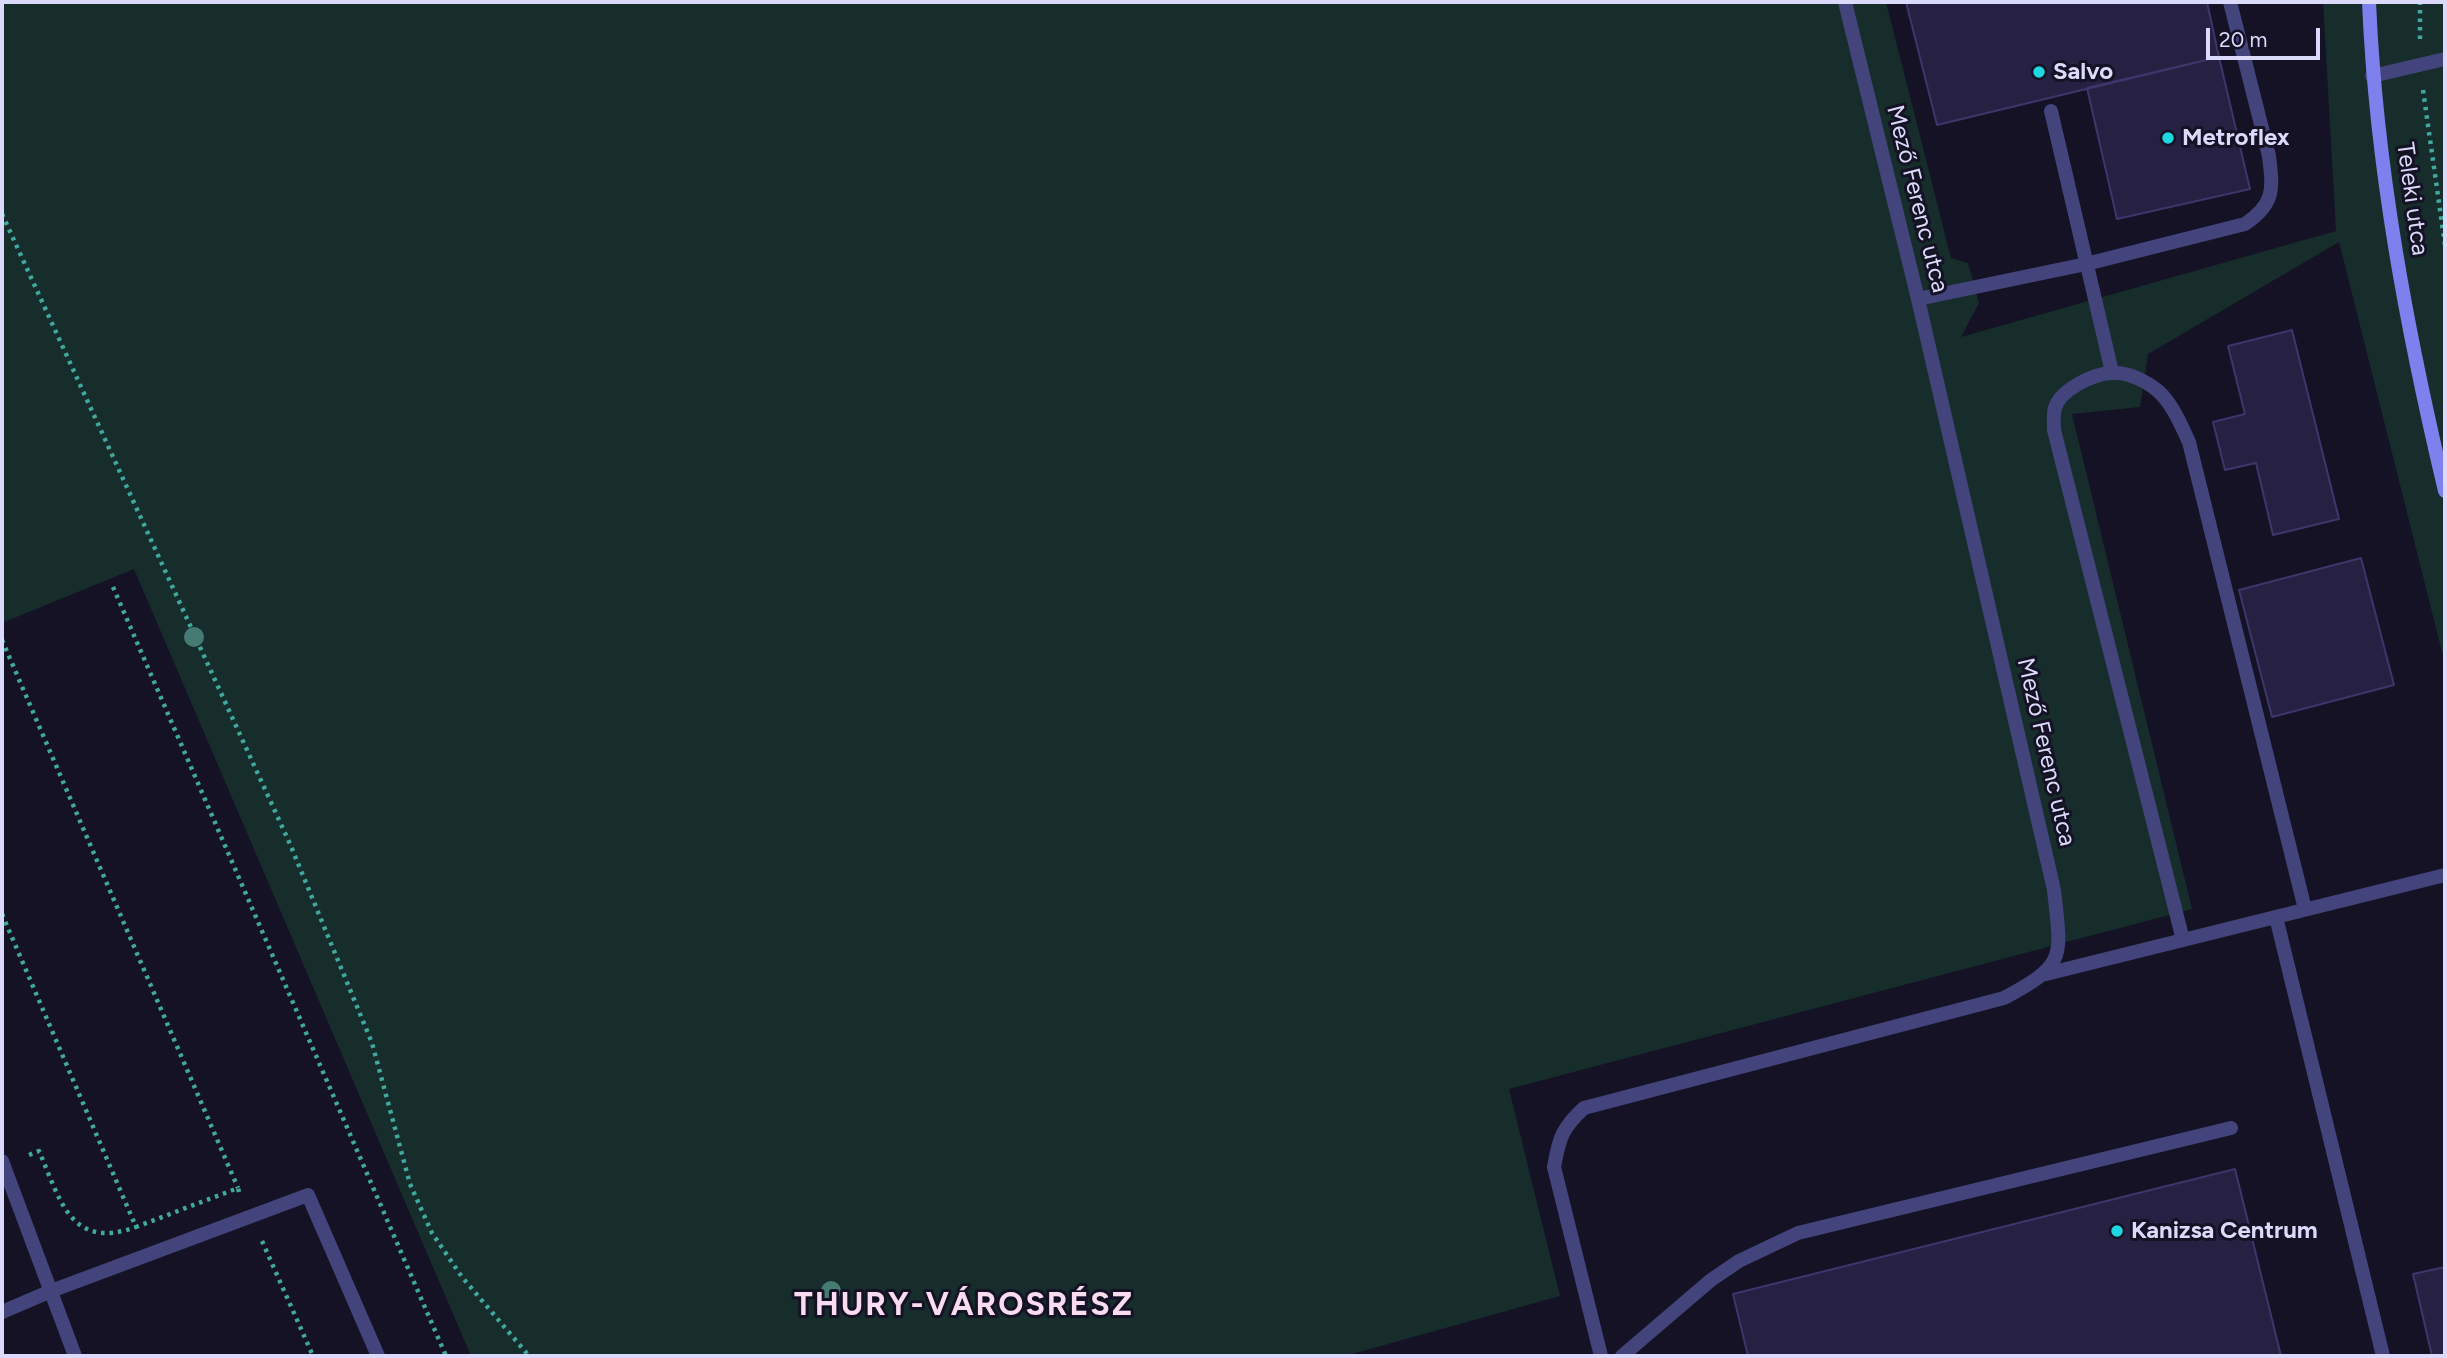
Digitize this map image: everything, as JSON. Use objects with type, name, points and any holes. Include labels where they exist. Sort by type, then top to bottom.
[{"type":"main road","name":"Teleki utca","points":[[2369,2],[2372,76],[2394,246],[2445,491]]},
{"type":"street","name":"Mező Ferenc utca","points":[[1601,1356],[1554,1167],[1559,1136],[1584,1108],[2004,998],[2051,968],[2059,952],[2054,890],[1918,299],[1845,2]]},
{"type":"street","points":[[1918,299],[2086,264],[2245,224],[2265,208],[2271,196],[2269,156],[2231,2]]},
{"type":"street","points":[[2372,76],[2445,59]]},
{"type":"street","points":[[2051,111],[2112,372]]},
{"type":"street","points":[[2183,940],[2053,430],[2054,409],[2061,396],[2075,384],[2112,372],[2139,379],[2159,391],[2176,415],[2189,442],[2305,909]]},
{"type":"street","points":[[2042,975],[2445,875]]},
{"type":"street","points":[[2276,917],[2383,1356]]},
{"type":"street","points":[[1622,1356],[1712,1280],[1739,1261],[1798,1233],[2231,1128]]},
{"type":"street","points":[[2,1163],[75,1356]]},
{"type":"street","points":[[2,1312],[51,1291],[308,1195],[378,1356]]},
{"type":"path","points":[[2420,2],[2419,63],[2445,245]]},
{"type":"path","points":[[2,214],[295,856],[372,1043],[410,1184],[432,1233],[462,1277],[529,1356]]},
{"type":"path","points":[[113,586],[446,1356]]},
{"type":"path","points":[[2,640],[313,1356]]},
{"type":"path","points":[[2,914],[136,1227]]},
{"type":"path","points":[[2,1163],[39,1151],[64,1209],[78,1224],[103,1235],[122,1233],[238,1188]]},
{"type":"green space","points":[[2,2],[1886,2],[1951,258],[1968,263],[1979,303],[1961,337],[2336,231],[2323,2],[2445,2],[2445,664],[2339,242],[2148,354],[2140,407],[2072,414],[2192,909],[1509,1089],[1560,1296],[1345,1356],[471,1356],[134,569],[2,623]]},
{"type":"building","name":"Salvo","points":[[1906,2],[2207,2],[2219,57],[1937,125]]},
{"type":"building","name":"Metroflex","points":[[2219,57],[2250,189],[2117,219],[2087,88]]},
{"type":"building","points":[[2292,330],[2339,519],[2273,535],[2256,463],[2225,470],[2213,422],[2245,414],[2228,346]]},
{"type":"building","points":[[2361,558],[2394,685],[2272,717],[2239,590]]},
{"type":"building","name":"Kanizsa Centrum","points":[[2235,1169],[2281,1356],[1748,1356],[1733,1294]]},
{"type":"building","points":[[2445,1267],[2445,1356],[2432,1356],[2413,1274]]},
{"type":"place","name":"Salvo","points":[[2039,72]]},
{"type":"place","name":"Metroflex","points":[[2168,138]]},
{"type":"place","name":"Kanizsa Centrum","points":[[2117,1231]]},
{"type":"district","name":"THURY-VÁROSRÉSZ","points":[[964,1306]]}]
